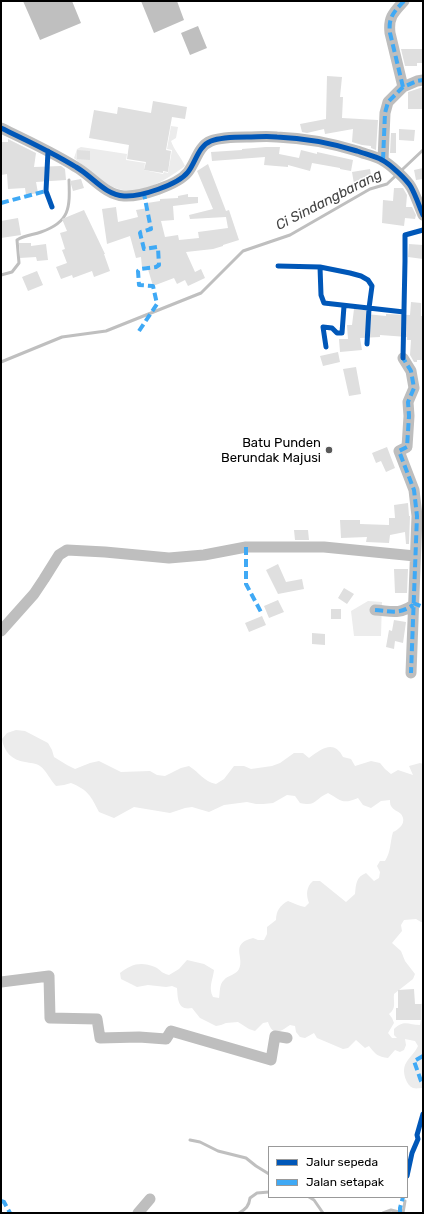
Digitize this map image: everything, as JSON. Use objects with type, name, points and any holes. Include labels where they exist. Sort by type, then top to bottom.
[{"type":"street","points":[[403,87],[389,25],[390,18],[404,1]]},
{"type":"street","points":[[385,162],[386,107],[392,97],[403,87],[423,80]]},
{"type":"street","points":[[1,128],[68,162],[105,189],[117,195],[125,196],[144,194],[173,183],[188,172],[204,145],[212,141],[235,137],[277,137],[314,141],[369,155],[385,162],[412,188],[423,215]]},
{"type":"street","points":[[402,358],[412,371],[414,388],[408,402],[410,416],[407,447],[399,451],[414,490],[420,516],[415,556],[416,605],[411,673]]},
{"type":"street","points":[[1,631],[34,594],[59,555],[67,550],[169,558],[204,555],[246,547],[324,547],[415,556]]},
{"type":"street","points":[[375,610],[394,613],[416,605]]},
{"type":"street","points":[[1,982],[49,976],[50,1018],[97,1019],[100,1038],[166,1039],[171,1031],[271,1060],[275,1036],[287,1038]]},
{"type":"street","points":[[138,1213],[150,1199]]},
{"type":"shaded area","points":[[23,1],[72,1],[81,23],[40,40]]},
{"type":"shaded area","points":[[141,1],[177,1],[184,20],[154,33]]},
{"type":"shaded area","points":[[198,26],[207,48],[190,55],[181,33]]},
{"type":"shaded area","points":[[171,126],[178,127],[176,138],[171,141],[185,166],[169,177],[150,186],[130,190],[111,186],[74,158],[77,149],[81,147],[127,154],[126,160],[145,163],[144,170],[163,174],[164,172],[168,173],[172,150],[167,149]]},
{"type":"shaded area","points":[[368,601],[382,602],[381,636],[354,636],[351,611]]},
{"type":"shaded area","points":[[16,730],[25,731],[48,743],[54,757],[75,769],[99,761],[121,772],[150,771],[157,775],[165,776],[181,768],[189,766],[205,779],[216,784],[224,779],[234,766],[244,766],[251,769],[272,766],[280,763],[294,753],[303,753],[309,758],[327,747],[336,748],[343,757],[351,759],[355,766],[371,761],[380,763],[391,774],[398,770],[413,775],[409,766],[420,763],[423,764],[423,922],[416,919],[404,920],[401,925],[402,931],[392,943],[401,951],[405,961],[415,974],[413,979],[394,994],[394,1007],[389,1014],[394,1023],[388,1033],[392,1038],[397,1038],[394,1035],[394,1029],[401,1024],[407,1023],[420,1025],[421,1019],[418,1009],[423,1003],[423,1088],[414,1088],[408,1084],[404,1075],[405,1065],[418,1046],[415,1041],[405,1039],[406,1045],[404,1050],[400,1052],[395,1050],[388,1058],[377,1055],[369,1046],[365,1048],[356,1040],[348,1048],[343,1049],[317,1038],[314,1033],[305,1038],[300,1037],[296,1032],[295,1026],[290,1025],[277,1032],[272,1030],[268,1022],[263,1023],[255,1031],[238,1022],[216,1026],[200,1018],[192,1008],[183,1008],[178,1000],[177,988],[172,986],[166,987],[148,985],[137,987],[121,979],[120,973],[128,967],[136,964],[150,965],[169,975],[179,969],[187,960],[204,964],[214,970],[211,990],[213,997],[219,998],[220,986],[222,982],[226,978],[236,973],[239,969],[239,951],[242,944],[253,938],[264,940],[267,934],[267,927],[276,920],[281,906],[288,901],[305,907],[309,903],[307,897],[308,888],[313,881],[320,881],[346,902],[355,894],[357,881],[360,877],[366,873],[374,881],[379,878],[380,872],[377,866],[380,861],[385,861],[387,858],[393,832],[402,825],[403,822],[403,817],[401,814],[390,805],[390,800],[381,801],[371,808],[363,805],[358,798],[342,801],[328,793],[310,804],[300,803],[295,796],[287,795],[273,803],[256,804],[247,802],[224,805],[209,812],[192,807],[170,813],[134,807],[114,818],[99,812],[91,798],[81,788],[71,783],[56,786],[45,770],[40,766],[20,761],[9,755],[2,739],[7,733]]},
{"type":"building","points":[[401,49],[423,49],[423,63],[417,63],[417,66],[405,66]]},
{"type":"building","points":[[327,76],[342,77],[340,97],[343,97],[342,118],[378,120],[376,150],[371,148],[371,146],[352,142],[353,129],[325,134],[324,129],[307,133],[302,132],[300,124],[326,119]]},
{"type":"building","points":[[423,87],[423,109],[408,109],[408,92]]},
{"type":"building","points":[[153,101],[187,107],[185,119],[172,117],[166,150],[171,151],[168,172],[163,171],[163,173],[144,170],[146,162],[127,159],[129,145],[89,138],[94,110],[117,114],[118,107],[151,113]]},
{"type":"building","points":[[399,129],[415,130],[414,141],[399,140]]},
{"type":"building","points":[[391,133],[396,133],[396,153],[390,153]]},
{"type":"building","points":[[8,139],[36,153],[34,167],[61,166],[65,169],[66,180],[36,182],[38,193],[26,195],[25,188],[8,189],[7,174],[1,175],[1,142],[8,142]]},
{"type":"building","points":[[280,147],[279,154],[299,158],[301,150],[353,160],[351,171],[312,163],[310,171],[288,165],[288,167],[264,165],[265,157],[212,161],[211,152]]},
{"type":"building","points":[[77,150],[90,151],[90,160],[77,159]]},
{"type":"building","points":[[208,164],[226,211],[229,210],[239,240],[213,249],[186,252],[195,272],[201,269],[205,278],[188,286],[185,280],[177,284],[174,278],[153,286],[147,266],[142,267],[141,257],[136,258],[130,236],[107,244],[102,209],[116,207],[118,222],[138,217],[136,210],[148,208],[147,203],[160,201],[160,199],[178,198],[178,196],[188,194],[188,197],[198,197],[198,203],[173,206],[174,220],[161,221],[165,237],[178,235],[179,240],[199,238],[198,232],[228,228],[226,217],[190,219],[189,215],[213,209],[197,171]]},
{"type":"building","points":[[423,168],[423,179],[416,180],[414,170]]},
{"type":"building","points":[[370,169],[372,181],[354,184],[352,172]]},
{"type":"building","points":[[81,179],[84,188],[73,191],[70,181]]},
{"type":"building","points":[[394,188],[403,188],[407,195],[406,207],[412,207],[416,215],[415,219],[405,218],[404,226],[382,223],[383,200],[393,201]]},
{"type":"building","points":[[84,210],[105,254],[110,271],[94,277],[92,271],[73,278],[72,275],[61,279],[56,267],[67,263],[62,250],[65,249],[60,233],[67,231],[62,219]]},
{"type":"building","points":[[18,218],[21,235],[1,238],[1,221]]},
{"type":"building","points":[[19,243],[31,243],[31,246],[46,244],[48,260],[37,261],[36,257],[20,258]]},
{"type":"building","points":[[409,244],[423,245],[423,259],[408,257]]},
{"type":"building","points":[[37,271],[43,285],[28,291],[22,277]]},
{"type":"building","points":[[411,302],[421,303],[421,316],[423,316],[423,360],[417,360],[417,362],[414,362],[410,355],[411,340],[407,340],[407,337],[380,335],[380,337],[360,338],[362,350],[340,352],[339,339],[348,339],[347,325],[352,325],[354,309],[366,310],[366,314],[386,316],[386,314],[410,315]]},
{"type":"building","points":[[338,352],[340,362],[323,366],[320,356]]},
{"type":"building","points":[[356,367],[361,394],[349,396],[343,369]]},
{"type":"building","points":[[387,447],[395,468],[386,472],[381,461],[376,463],[372,453]]},
{"type":"building","points":[[408,503],[410,516],[409,544],[406,544],[405,532],[390,535],[389,543],[366,542],[367,537],[341,538],[340,520],[360,520],[360,524],[389,525],[389,518],[395,518],[394,505]]},
{"type":"building","points":[[294,530],[308,530],[309,540],[295,540]]},
{"type":"building","points":[[278,564],[286,582],[302,579],[304,589],[278,594],[266,570]]},
{"type":"building","points":[[394,569],[408,569],[407,593],[395,593]]},
{"type":"building","points":[[344,588],[354,594],[347,604],[338,598]]},
{"type":"building","points":[[278,600],[284,612],[269,618],[264,606]]},
{"type":"building","points":[[331,609],[341,609],[341,619],[331,619]]},
{"type":"building","points":[[262,616],[266,625],[249,632],[245,623]]},
{"type":"building","points":[[394,620],[406,622],[403,643],[395,641],[394,649],[386,647],[389,630],[392,631]]},
{"type":"building","points":[[312,633],[325,634],[325,645],[312,644]]},
{"type":"building","points":[[414,989],[415,1004],[421,1004],[421,1020],[396,1020],[398,990]]},
{"type":"waterway","name":"Ci Sindangbarang","points":[[1,362],[62,337],[106,331],[201,293],[243,251],[290,235],[370,189],[387,184],[423,150]]},
{"type":"waterway","points":[[1,275],[12,272],[19,263],[17,240],[51,228],[63,219],[68,206],[69,180]]},
{"type":"waterway","points":[[190,1140],[200,1142],[218,1151],[246,1158],[268,1173]]},
{"type":"waterway","points":[[239,1213],[247,1207],[250,1198],[257,1193],[268,1192]]},
{"type":"waterway","points":[[311,1198],[314,1200],[323,1213]]},
{"type":"waterway","points":[[403,1213],[405,1201]]},
{"type":"waterway","points":[[383,1213],[391,1210],[403,1213]]},
{"type":"marked path","points":[[403,87],[390,33],[390,23],[392,15],[404,1]]},
{"type":"marked path","points":[[383,160],[385,113],[388,102],[403,87],[423,80]]},
{"type":"marked path","points":[[1,203],[46,191]]},
{"type":"marked path","points":[[139,331],[157,304],[153,286],[139,285],[138,271],[140,269],[156,267],[159,265],[158,248],[144,249],[140,233],[151,229],[144,194]]},
{"type":"marked path","points":[[403,355],[403,358],[411,371],[414,388],[408,402],[409,416],[407,447],[399,451],[414,490],[417,516],[411,673]]},
{"type":"marked path","points":[[246,547],[246,584],[261,612]]},
{"type":"marked path","points":[[413,603],[423,607]]},
{"type":"marked path","points":[[375,610],[399,611],[413,605]]},
{"type":"marked path","points":[[423,1056],[414,1061],[423,1084]]},
{"type":"marked path","points":[[400,1213],[403,1198]]},
{"type":"marked path","points":[[1,1201],[4,1202],[10,1213]]},
{"type":"cycle path","points":[[1,128],[39,146],[67,162],[82,171],[105,189],[117,195],[124,196],[149,192],[168,186],[183,177],[191,168],[200,150],[211,141],[233,137],[270,137],[297,138],[327,143],[373,156],[389,165],[409,184],[423,215]]},
{"type":"cycle path","points":[[48,151],[46,191],[52,207]]},
{"type":"cycle path","points":[[403,358],[405,235],[423,230]]},
{"type":"cycle path","points":[[278,266],[320,267],[350,273],[368,280],[372,286],[367,344]]},
{"type":"cycle path","points":[[320,267],[321,295],[324,303],[404,312]]},
{"type":"cycle path","points":[[326,347],[323,327],[332,328],[337,333],[342,333],[344,306]]},
{"type":"cycle path","points":[[408,1171],[412,1153],[418,1139],[417,1135],[423,1114]]},
{"type":"place","name":"Batu Punden Berundak Majusi","points":[[329,450]]}]
